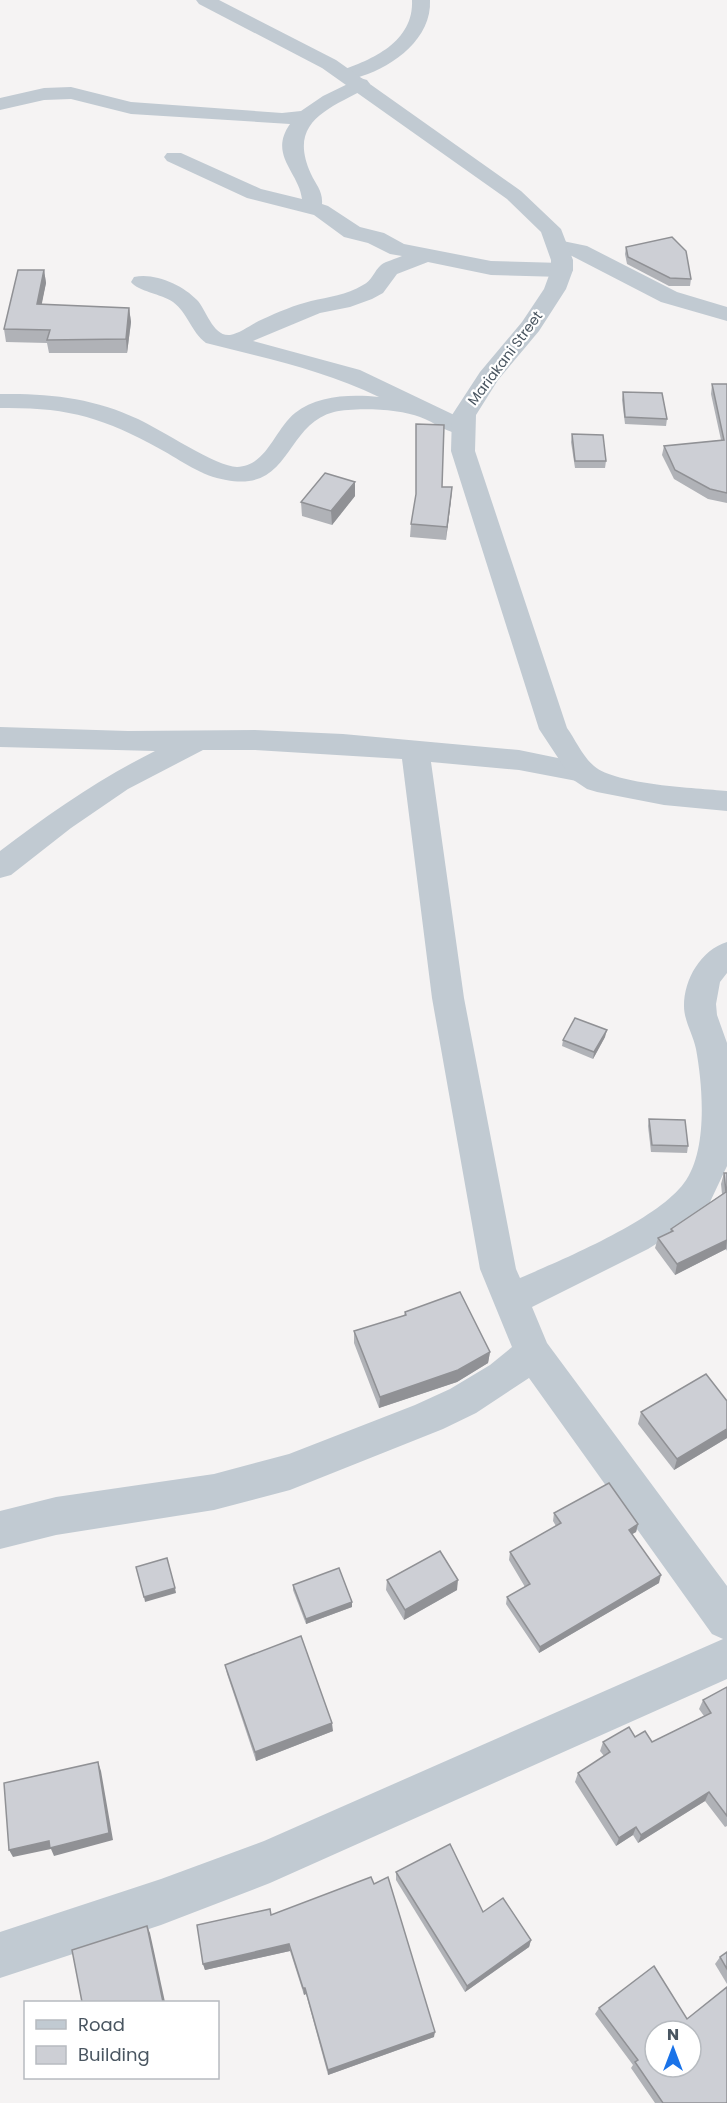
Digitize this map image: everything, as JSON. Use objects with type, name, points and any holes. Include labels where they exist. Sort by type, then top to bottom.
[{"type":"street","points":[[174,157],[254,194],[321,210],[352,232],[370,236],[398,249],[490,268],[562,270],[558,246],[550,229],[527,205],[353,80],[298,46],[205,0]]},
{"type":"street","points":[[311,207],[312,194],[296,162],[291,138],[303,117],[394,53],[421,15],[422,0]]},
{"type":"street","points":[[0,104],[44,95],[73,93],[110,105],[131,108],[282,119],[303,117]]},
{"type":"street","points":[[558,246],[579,251],[669,297],[727,314]]},
{"type":"street","points":[[233,342],[270,324],[315,307],[342,302],[364,294],[375,288],[388,268],[423,256]]},
{"type":"street","name":"Mariakani Street","points":[[562,270],[555,289],[531,326],[475,395],[464,415],[462,428],[463,451],[553,729],[582,772]]},
{"type":"street","points":[[142,282],[170,291],[181,298],[190,305],[206,333],[214,338],[300,359],[352,375],[462,428]]},
{"type":"street","points":[[0,401],[47,402],[96,410],[163,440],[218,472],[235,474],[253,473],[266,467],[275,458],[286,437],[300,421],[315,410],[357,403],[426,410]]},
{"type":"street","points":[[0,737],[128,741],[202,739],[343,744],[519,760],[582,772],[597,782],[653,793],[727,801]]},
{"type":"street","points":[[0,867],[60,821],[118,782],[202,739]]},
{"type":"street","points":[[415,751],[457,1053],[498,1269],[533,1353],[727,1620]]},
{"type":"street","points":[[510,1300],[612,1253],[683,1209],[703,1184],[714,1150],[718,1109],[711,1046],[699,1006],[707,976],[717,961],[727,954]]},
{"type":"street","points":[[0,1530],[56,1516],[214,1492],[290,1472],[429,1417],[463,1401],[503,1377],[533,1353]]},
{"type":"street","points":[[0,1955],[161,1902],[270,1861],[727,1658]]},
{"type":"building","points":[[672,237],[686,251],[691,279],[670,278],[628,257],[626,247]]},
{"type":"building","points":[[18,270],[44,270],[37,304],[129,308],[126,339],[47,340],[50,330],[4,329]]},
{"type":"building","points":[[712,384],[727,384],[727,493],[710,489],[675,470],[664,446],[724,440]]},
{"type":"building","points":[[623,392],[662,393],[667,419],[625,417]]},
{"type":"building","points":[[416,424],[444,425],[442,487],[452,487],[447,527],[411,524],[416,494]]},
{"type":"building","points":[[572,434],[603,435],[606,461],[575,461]]},
{"type":"building","points":[[325,473],[355,482],[331,511],[301,502]]},
{"type":"building","points":[[575,1018],[607,1030],[594,1052],[563,1040]]},
{"type":"building","points":[[649,1119],[685,1120],[688,1146],[652,1145]]},
{"type":"building","points":[[724,1173],[727,1173],[727,1240],[677,1264],[658,1238],[673,1231],[671,1229],[726,1192]]},
{"type":"building","points":[[460,1292],[490,1352],[458,1370],[380,1397],[354,1331],[406,1315],[405,1312]]},
{"type":"building","points":[[706,1374],[727,1401],[727,1429],[677,1459],[641,1412]]},
{"type":"building","points":[[609,1483],[638,1524],[629,1530],[661,1575],[540,1647],[507,1597],[530,1584],[510,1552],[561,1523],[554,1513]]},
{"type":"building","points":[[440,1551],[458,1580],[405,1610],[387,1580]]},
{"type":"building","points":[[167,1558],[175,1588],[144,1597],[136,1567]]},
{"type":"building","points":[[339,1568],[352,1602],[306,1619],[293,1585]]},
{"type":"building","points":[[301,1636],[332,1723],[255,1752],[225,1665]]},
{"type":"building","points":[[727,1687],[727,1816],[709,1792],[641,1835],[636,1827],[619,1838],[578,1773],[610,1752],[603,1742],[629,1727],[635,1737],[645,1731],[652,1742],[711,1713],[703,1700]]},
{"type":"building","points":[[98,1762],[109,1833],[50,1848],[49,1841],[9,1850],[4,1783]]},
{"type":"building","points":[[450,1844],[483,1912],[503,1898],[531,1940],[467,1986],[396,1872]]},
{"type":"building","points":[[371,1877],[374,1884],[388,1877],[435,2032],[328,2070],[305,1988],[303,1988],[289,1944],[203,1964],[197,1925],[270,1909],[271,1915]]},
{"type":"building","points":[[147,1926],[163,2001],[82,2001],[72,1950]]},
{"type":"building","points":[[727,1952],[727,1969],[720,1957]]},
{"type":"building","points":[[654,1966],[687,2019],[643,2019],[643,2074],[635,2062],[638,2060],[599,2008]]},
{"type":"building","points":[[727,1987],[727,2102],[663,2103],[647,2079],[703,2079],[703,2019],[687,2019]]}]
